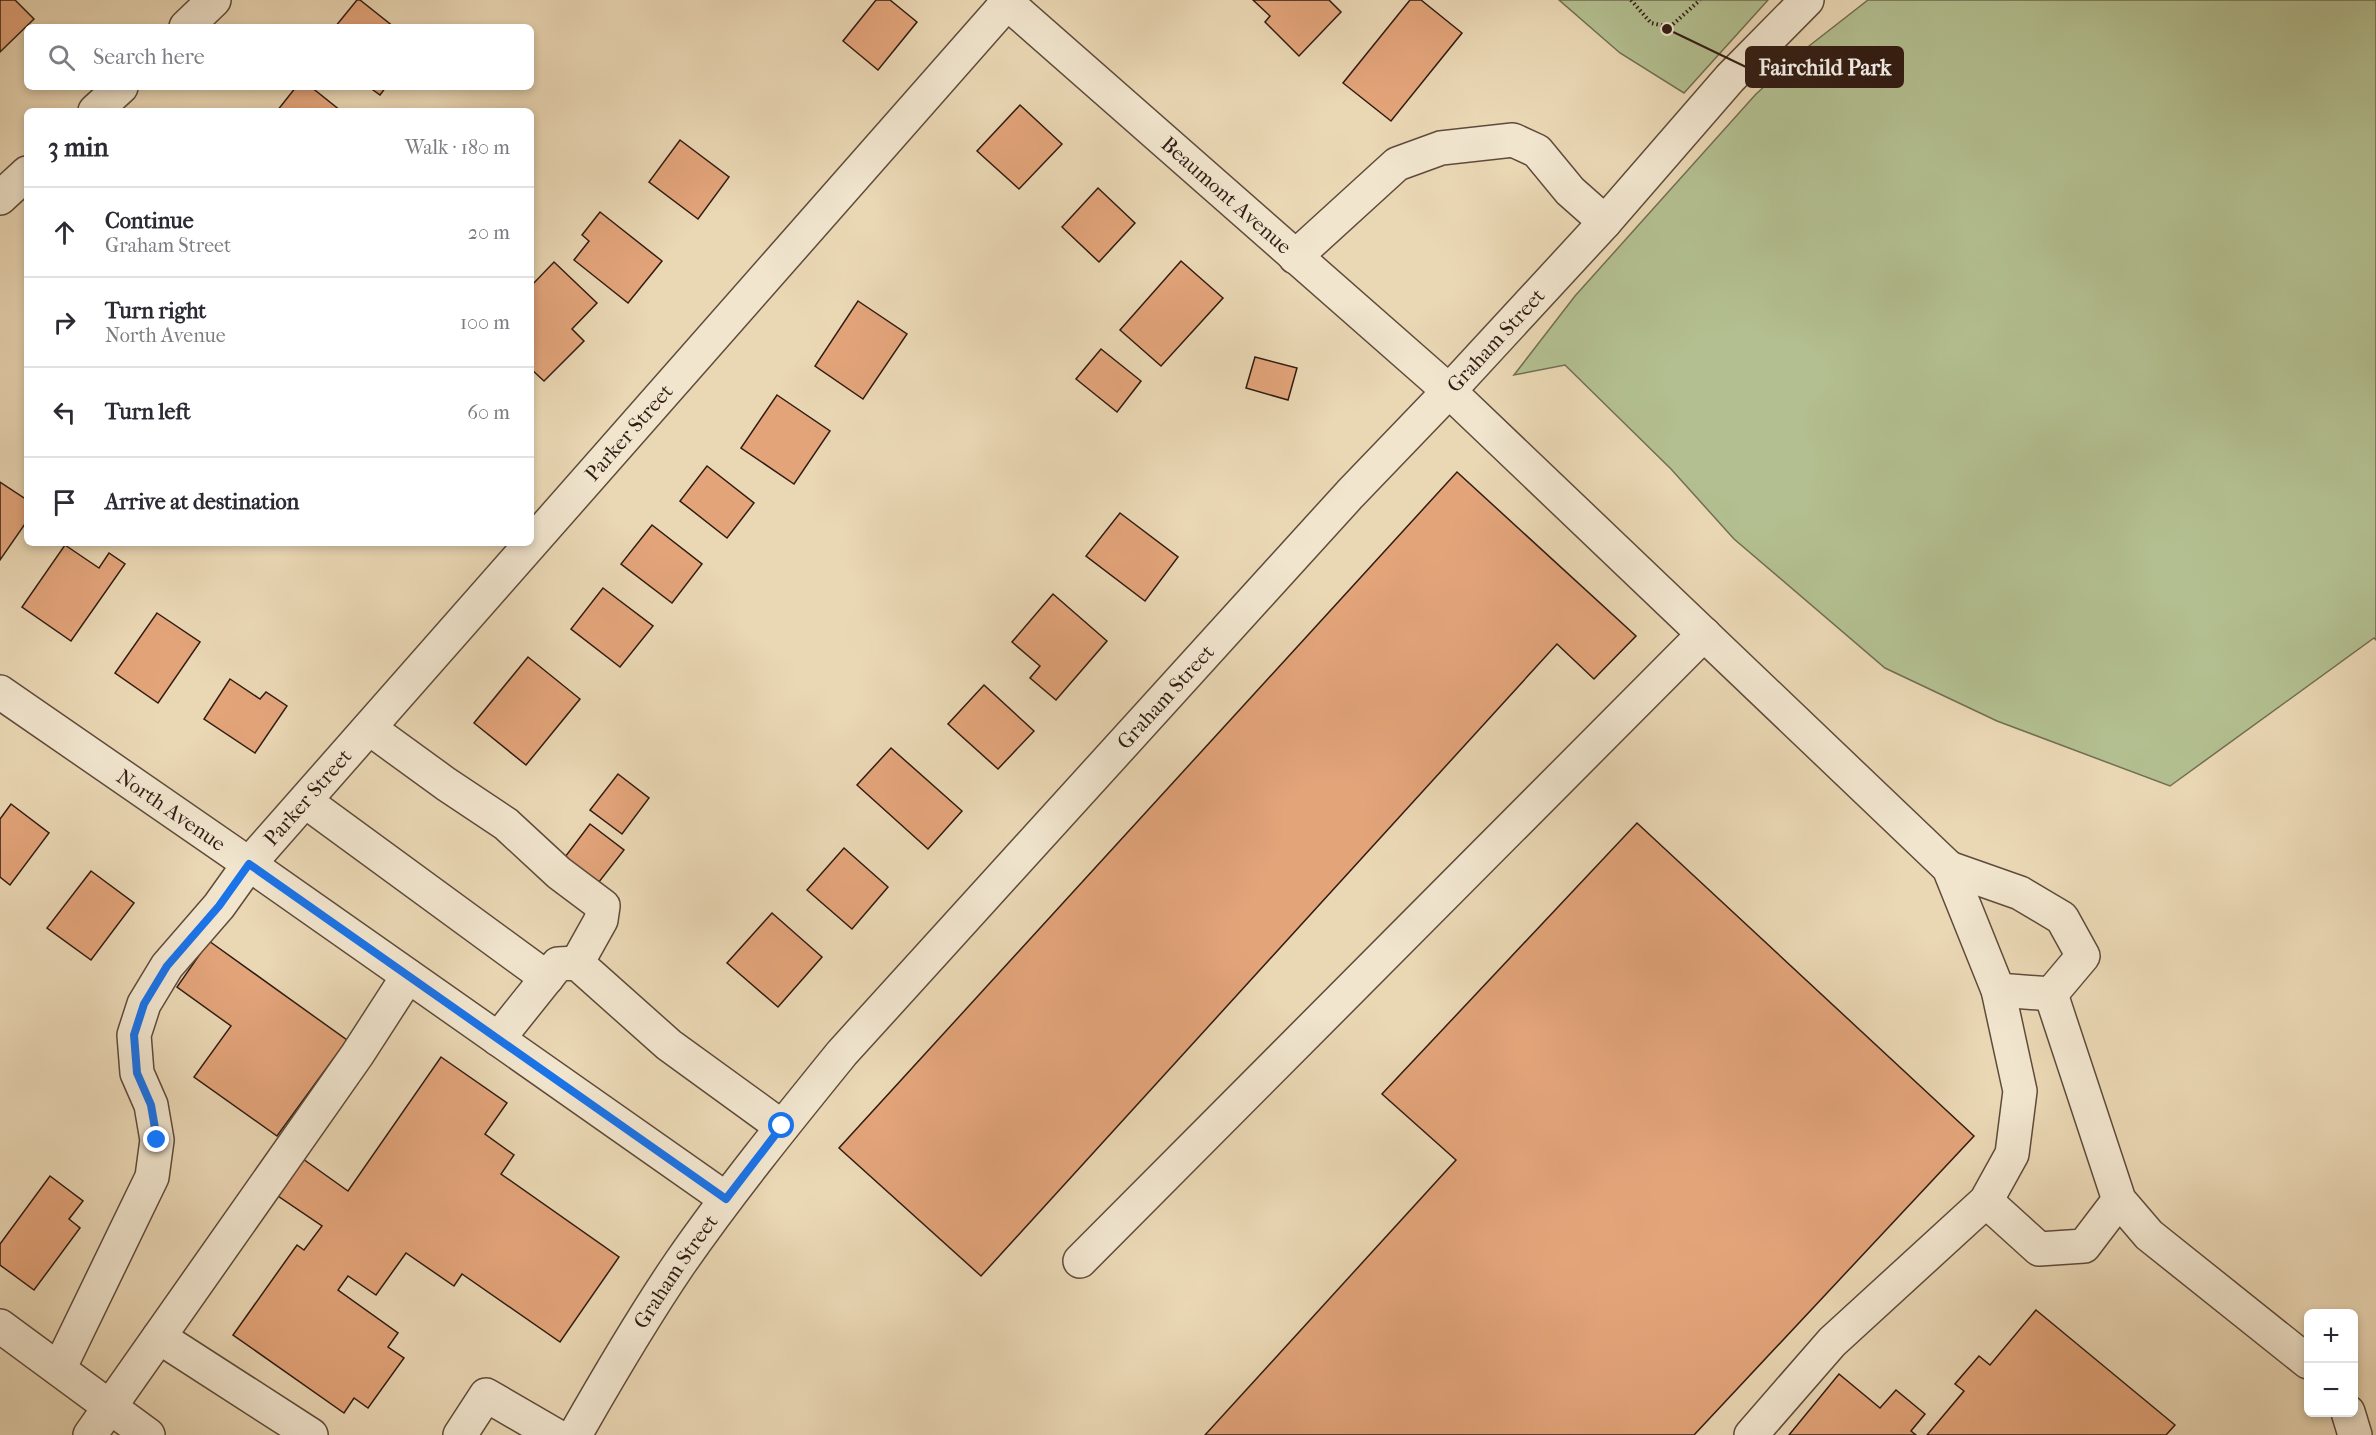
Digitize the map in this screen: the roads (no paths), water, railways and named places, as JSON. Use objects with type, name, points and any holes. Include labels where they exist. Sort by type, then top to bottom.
[{"type":"street","points":[[189,24],[214,0]]},
{"type":"street","name":"Graham Street","points":[[575,1435],[629,1342],[679,1264],[782,1126],[842,1053],[1350,494],[1605,222],[1730,78],[1807,0]]},
{"type":"street","name":"Beaumont Avenue","points":[[1006,2],[1449,391],[1949,868]]},
{"type":"street","name":"Parker Street","points":[[534,540],[1006,2]]},
{"type":"street","points":[[98,108],[118,90]]},
{"type":"street","points":[[1295,257],[1397,164],[1441,148],[1513,140],[1537,151],[1570,191],[1605,222]]},
{"type":"street","points":[[0,198],[24,176]]},
{"type":"street","name":"Parker Street","points":[[58,1369],[152,1177],[157,1140],[151,1105],[137,1073],[134,1035],[144,1004],[167,966],[219,906],[249,864],[317,809],[369,728],[529,546]]},
{"type":"street","points":[[1080,1261],[1704,634]]},
{"type":"street","name":"North Avenue","points":[[0,692],[726,1199]]},
{"type":"street","points":[[369,728],[506,824],[559,873],[603,906],[601,920],[577,963]]},
{"type":"street","points":[[317,809],[547,978]]},
{"type":"street","points":[[1751,1435],[1832,1342],[1986,1201],[2012,1154],[2020,1091],[1998,990],[1949,868]]},
{"type":"street","points":[[1949,868],[2020,893],[2062,918],[2083,956],[2051,994]]},
{"type":"street","points":[[498,1039],[558,964],[577,963],[669,1045],[782,1126]]},
{"type":"street","points":[[90,1435],[350,1064],[408,976]]},
{"type":"street","points":[[1998,990],[2051,994]]},
{"type":"street","points":[[2051,994],[2119,1200],[2149,1235],[2304,1359]]},
{"type":"street","points":[[1986,1201],[2039,1249],[2084,1246],[2119,1200]]},
{"type":"street","points":[[0,1326],[148,1435]]},
{"type":"street","points":[[159,1337],[311,1435]]},
{"type":"street","points":[[460,1435],[486,1395],[555,1435]]},
{"type":"street","points":[[2349,1417],[2355,1435]]},
{"type":"place","name":"Fairchild Park","points":[[1667,29]]}]
